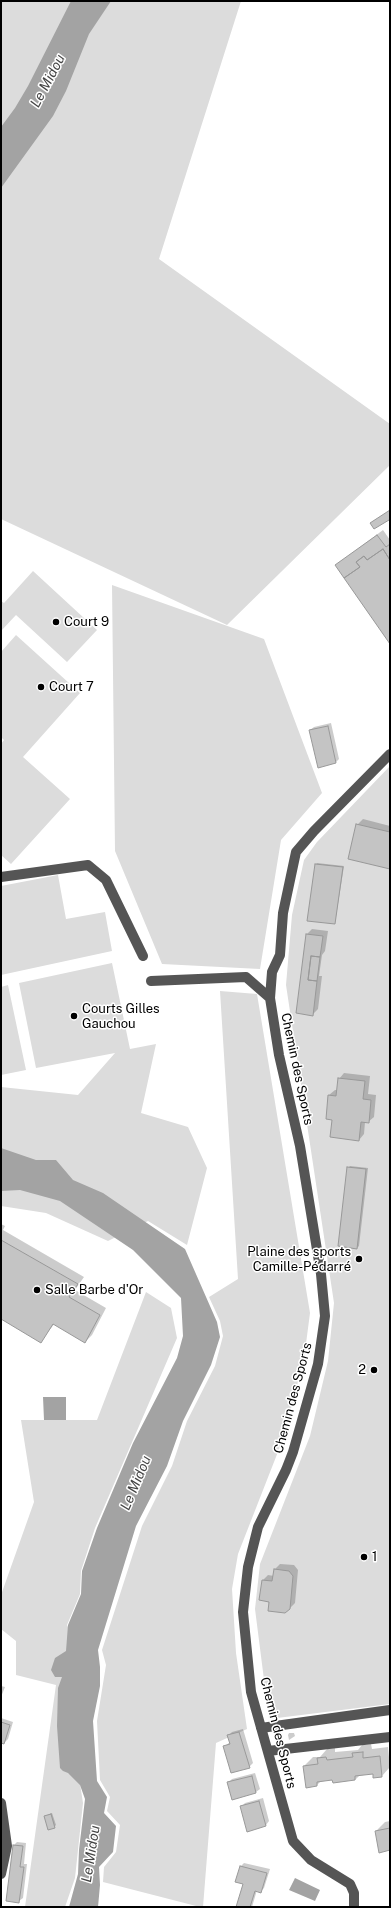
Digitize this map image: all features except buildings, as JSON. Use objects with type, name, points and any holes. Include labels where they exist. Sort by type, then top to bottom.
[{"type":"street","name":"Chemin des Sports","points":[[354,1906],[354,1893],[350,1884],[311,1860],[293,1841],[251,1692],[243,1612],[248,1566],[258,1527],[286,1470],[293,1452],[318,1364],[325,1316],[300,1146],[279,1055],[270,998],[272,972],[280,954],[283,913],[296,852],[314,830],[390,754]]},
{"type":"street","points":[[1,877],[88,865],[106,880],[143,956]]},
{"type":"street","points":[[151,981],[246,977],[270,998]]},
{"type":"street","points":[[261,1728],[390,1710]]},
{"type":"street","points":[[268,1751],[390,1737]]},
{"type":"street","points":[[1,1803],[4,1845],[1,1874]]},
{"type":"shaded area","points":[[1,1],[241,1],[159,259],[390,424],[390,465],[227,625],[1,519]]},
{"type":"shaded area","name":"Court 9","points":[[33,571],[97,630],[67,662],[16,615],[1,631],[1,601],[4,603]]},
{"type":"shaded area","points":[[112,585],[264,639],[322,793],[281,840],[260,969],[162,964],[115,851]]},
{"type":"shaded area","points":[[16,635],[80,693],[23,757],[70,799],[11,864],[1,855],[1,744],[4,740],[1,737],[1,652]]},
{"type":"shaded area","name":"Plaine des sports Camille-Pédarré","points":[[390,766],[390,1704],[269,1719],[255,1609],[260,1564],[310,1436],[328,1361],[334,1303],[286,985],[292,915],[304,860],[317,842]]},
{"type":"shaded area","points":[[58,875],[66,919],[105,912],[112,951],[1,975],[1,886]]},
{"type":"shaded area","points":[[112,963],[130,1049],[156,1044],[141,1113],[188,1127],[207,1168],[187,1245],[148,1221],[108,1241],[46,1213],[1,1206],[1,1087],[78,1095],[115,1053],[36,1068],[19,983]]},
{"type":"shaded area","points":[[8,985],[26,1070],[1,1075],[1,987]]},
{"type":"shaded area","points":[[220,991],[257,994],[310,1313],[304,1359],[283,1439],[238,1554],[232,1589],[236,1653],[247,1729],[216,1743],[203,1907],[200,1907],[103,1882],[104,1867],[116,1852],[120,1825],[107,1811],[110,1797],[100,1780],[97,1721],[106,1665],[102,1650],[142,1526],[172,1466],[187,1421],[215,1366],[223,1336],[220,1321],[209,1297],[238,1279]]},
{"type":"shaded area","points":[[146,1292],[171,1308],[177,1338],[95,1528],[81,1571],[80,1594],[67,1625],[73,1638],[71,1725],[83,1803],[75,1878],[65,1907],[25,1907],[56,1685],[16,1675],[16,1641],[1,1629],[1,1595],[34,1502],[21,1420],[97,1420]]},
{"type":"water","name":"Le Midou","points":[[71,1],[111,1],[89,34],[66,91],[53,116],[1,188],[1,127],[15,108],[28,86]]},
{"type":"water","name":"Le Midou","points":[[1,1148],[36,1160],[56,1160],[73,1180],[103,1193],[185,1249],[217,1322],[220,1337],[211,1365],[183,1421],[167,1466],[136,1526],[98,1650],[100,1686],[93,1721],[97,1781],[107,1797],[104,1813],[116,1826],[113,1852],[99,1867],[100,1885],[98,1907],[69,1907],[78,1874],[79,1850],[85,1799],[80,1785],[68,1773],[60,1768],[57,1726],[58,1688],[62,1677],[55,1677],[51,1670],[55,1658],[66,1651],[68,1625],[81,1594],[82,1571],[97,1528],[133,1443],[177,1358],[183,1336],[181,1298],[133,1250],[60,1201],[20,1190],[1,1191]]},
{"type":"water","points":[[43,1397],[66,1397],[66,1420],[44,1420]]},
{"type":"water","points":[[295,1878],[320,1890],[315,1901],[289,1890]]},
{"type":"place","name":"Court 9","points":[[56,622]]},
{"type":"place","name":"Court 7","points":[[41,687]]},
{"type":"place","name":"Courts Gilles Gauchou","points":[[74,1016]]},
{"type":"place","name":"Plaine des sports Camille-Pédarré","points":[[359,1259]]},
{"type":"place","name":"Salle Barbe d'Or","points":[[37,1290]]},
{"type":"place","name":"2","points":[[374,1370]]},
{"type":"place","name":"1","points":[[364,1557]]}]
